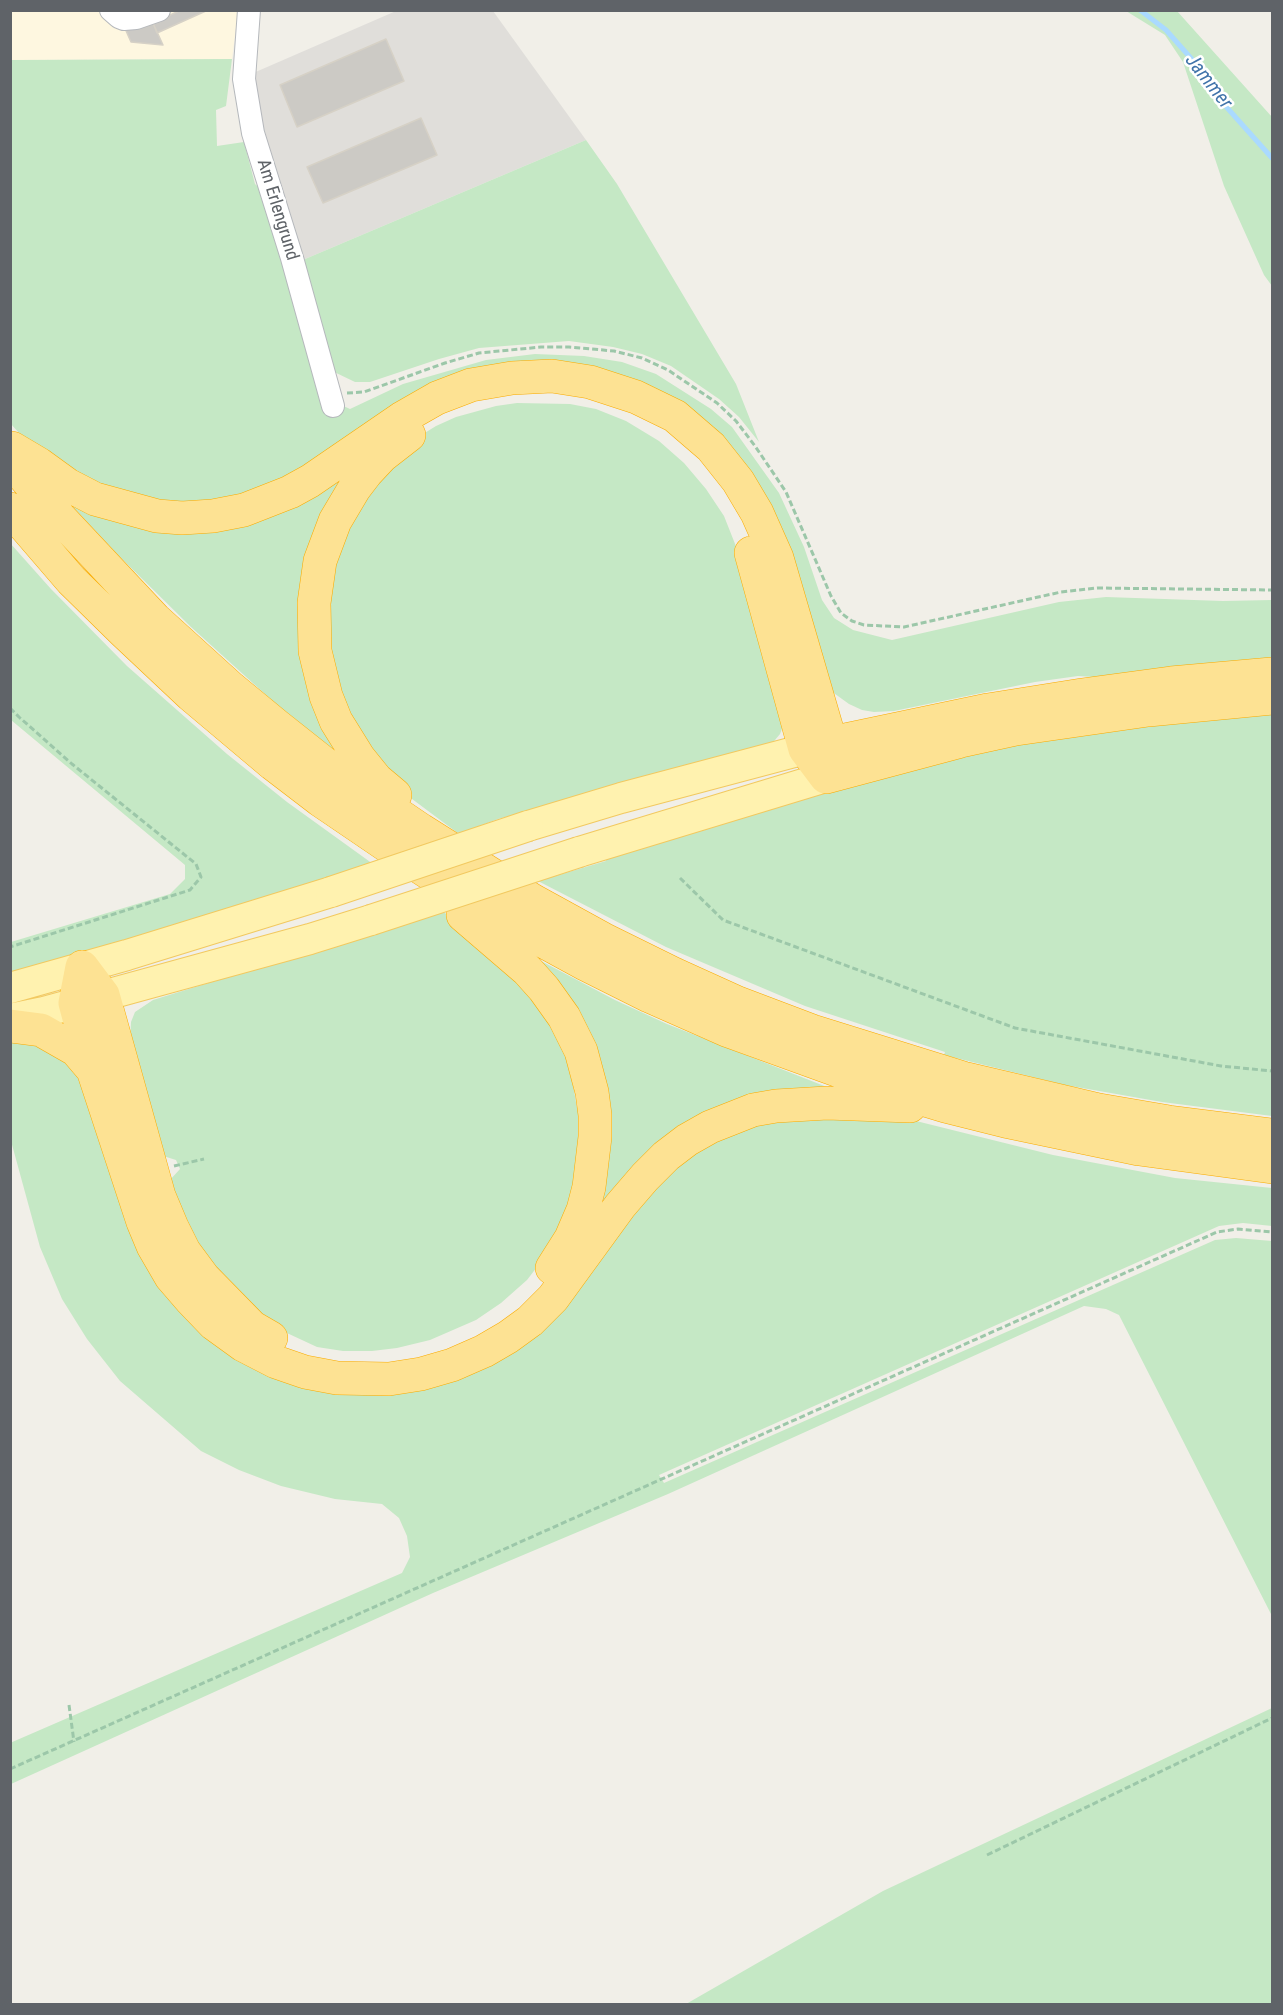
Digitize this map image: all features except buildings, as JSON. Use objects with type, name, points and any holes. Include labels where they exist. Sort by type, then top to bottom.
[{"type":"highway","points":[[10,447],[68,485],[95,499],[157,516],[182,518],[213,516],[244,510],[290,492],[310,481],[402,418],[437,398],[471,386],[512,378],[552,376],[590,382],[636,397],[675,417],[711,447],[738,481],[757,513],[777,558],[813,677],[818,746]]},
{"type":"highway","points":[[420,830],[404,804],[376,779],[359,758],[336,721],[315,651],[316,583],[320,561],[336,521],[354,489],[382,456],[432,420],[494,399],[552,395],[598,402],[628,415],[661,434],[688,455],[707,475],[721,492],[740,524],[756,564],[818,746],[826,777],[961,741],[1016,729],[1148,710],[1272,698]]},
{"type":"highway","points":[[10,460],[47,504],[155,619],[230,687],[334,771],[420,830],[532,900],[603,939],[738,1003],[909,1063],[1028,1095],[1099,1110],[1169,1122],[1272,1135]]},
{"type":"highway","points":[[10,509],[71,580],[191,695],[320,800],[430,874],[520,929],[649,996],[726,1030],[889,1089],[1016,1124],[1139,1149],[1272,1167]]},
{"type":"highway","points":[[818,746],[902,727],[1082,695],[1171,683],[1272,674]]},
{"type":"highway","points":[[813,677],[848,712],[866,722],[902,727]]},
{"type":"highway","points":[[82,968],[89,999],[172,1227],[184,1251],[204,1278],[252,1327],[275,1340],[302,1350],[352,1359],[381,1360],[439,1348],[485,1328],[511,1311],[536,1288],[566,1246],[583,1210],[594,1162],[595,1115],[592,1092],[581,1051],[564,1017],[527,970],[463,915],[430,874]]},
{"type":"highway","points":[[89,999],[93,1070],[153,1246],[171,1276],[189,1299],[214,1324],[243,1345],[276,1362],[305,1372],[362,1380],[421,1374],[452,1365],[508,1337],[530,1321],[553,1298],[620,1206],[645,1177],[680,1145],[711,1127],[753,1110],[803,1103],[945,1106]]},
{"type":"highway","points":[[10,1026],[41,1030],[76,1050],[93,1070]]},
{"type":"main road","points":[[10,988],[230,924],[610,801],[818,746]]},
{"type":"main road","points":[[10,1018],[310,939],[579,852],[826,777]]},
{"type":"street","points":[[111,10],[118,17],[129,19],[159,10]]},
{"type":"street","name":"Am Erlengrund","points":[[249,10],[244,79],[253,133],[292,258],[331,398]]},
{"type":"path","points":[[331,398],[346,393],[364,392],[479,353],[541,347],[569,347],[614,351],[642,358],[668,370],[717,402],[736,421],[786,492],[831,596],[841,613],[852,621],[864,625],[904,627],[1061,592],[1097,588],[1272,590]]},
{"type":"path","points":[[10,708],[72,764],[196,864],[201,877],[190,890],[10,947]]},
{"type":"path","points":[[680,878],[723,920],[1016,1028],[1221,1066],[1272,1071]]},
{"type":"path","points":[[153,1174],[178,1164],[204,1159]]},
{"type":"path","points":[[10,1769],[1217,1232],[1238,1228],[1272,1232]]},
{"type":"path","points":[[69,1705],[74,1742]]},
{"type":"path","points":[[987,1855],[1272,1718]]},
{"type":"shaded area","points":[[10,11],[238,11],[232,59],[11,60]]},
{"type":"shaded area","points":[[396,11],[493,11],[586,140],[298,262],[262,138],[251,74]]},
{"type":"green space","points":[[1126,11],[1177,11],[1272,117],[1272,286],[1264,275],[1224,186],[1183,62],[1165,35]]},
{"type":"green space","points":[[232,59],[226,106],[216,110],[217,146],[244,142],[255,184],[266,194],[339,404],[350,409],[403,384],[486,360],[535,354],[584,356],[622,362],[656,374],[711,409],[732,427],[779,493],[804,547],[822,600],[834,618],[853,630],[892,640],[1059,602],[1106,597],[1223,601],[1272,600],[1272,665],[1109,678],[1078,676],[1035,682],[894,711],[862,710],[831,691],[743,469],[551,368],[328,460],[228,505],[115,498],[26,441],[11,424],[10,60]]},
{"type":"green space","points":[[586,140],[617,184],[736,384],[759,442],[739,417],[719,399],[671,366],[642,354],[613,347],[569,341],[479,348],[370,382],[355,382],[328,369],[298,262]]},
{"type":"green space","points":[[517,403],[570,404],[596,409],[626,421],[659,441],[684,463],[706,489],[724,516],[741,559],[783,726],[780,734],[770,746],[498,819],[459,834],[404,793],[355,742],[320,636],[345,521],[415,439],[456,417]]},
{"type":"green space","points":[[368,450],[312,558],[348,761],[276,704],[191,627],[119,556],[61,494],[183,525]]},
{"type":"green space","points":[[10,543],[51,589],[127,666],[227,754],[287,802],[373,864],[11,977],[11,942],[170,894],[185,879],[185,865],[11,720]]},
{"type":"green space","points":[[1272,707],[1272,1116],[1162,1102],[1065,1085],[944,1055],[945,1052],[805,1006],[666,947],[538,881],[606,861],[604,855],[978,750]]},
{"type":"green space","points":[[442,911],[476,935],[564,1032],[577,1108],[586,1129],[580,1179],[547,1254],[527,1280],[501,1303],[476,1320],[430,1340],[397,1348],[343,1351],[317,1347],[259,1320],[196,1242],[169,1181],[180,1169],[176,1160],[160,1155],[130,1044],[131,1022],[135,1012],[153,1000]]},
{"type":"green space","points":[[526,953],[615,1000],[667,1024],[837,1091],[748,1103],[574,1254],[603,1149]]},
{"type":"green space","points":[[11,1041],[59,1048],[276,1369],[457,1371],[672,1161],[757,1118],[908,1119],[1053,1155],[1175,1178],[1272,1188],[1272,1226],[1243,1223],[1219,1226],[659,1475],[664,1483],[1215,1240],[1236,1238],[1272,1241],[1272,1616],[1119,1315],[1106,1309],[1084,1306],[668,1494],[433,1593],[11,1784],[10,1743],[402,1573],[410,1557],[407,1536],[399,1518],[382,1504],[335,1499],[281,1486],[239,1470],[201,1451],[120,1381],[87,1339],[62,1299],[40,1247],[11,1141]]},
{"type":"green space","points":[[1272,1708],[1272,2004],[686,2004],[883,1891]]},
{"type":"waterway","name":"Jammer","points":[[1140,10],[1166,30],[1197,65],[1213,92],[1272,158]]}]
